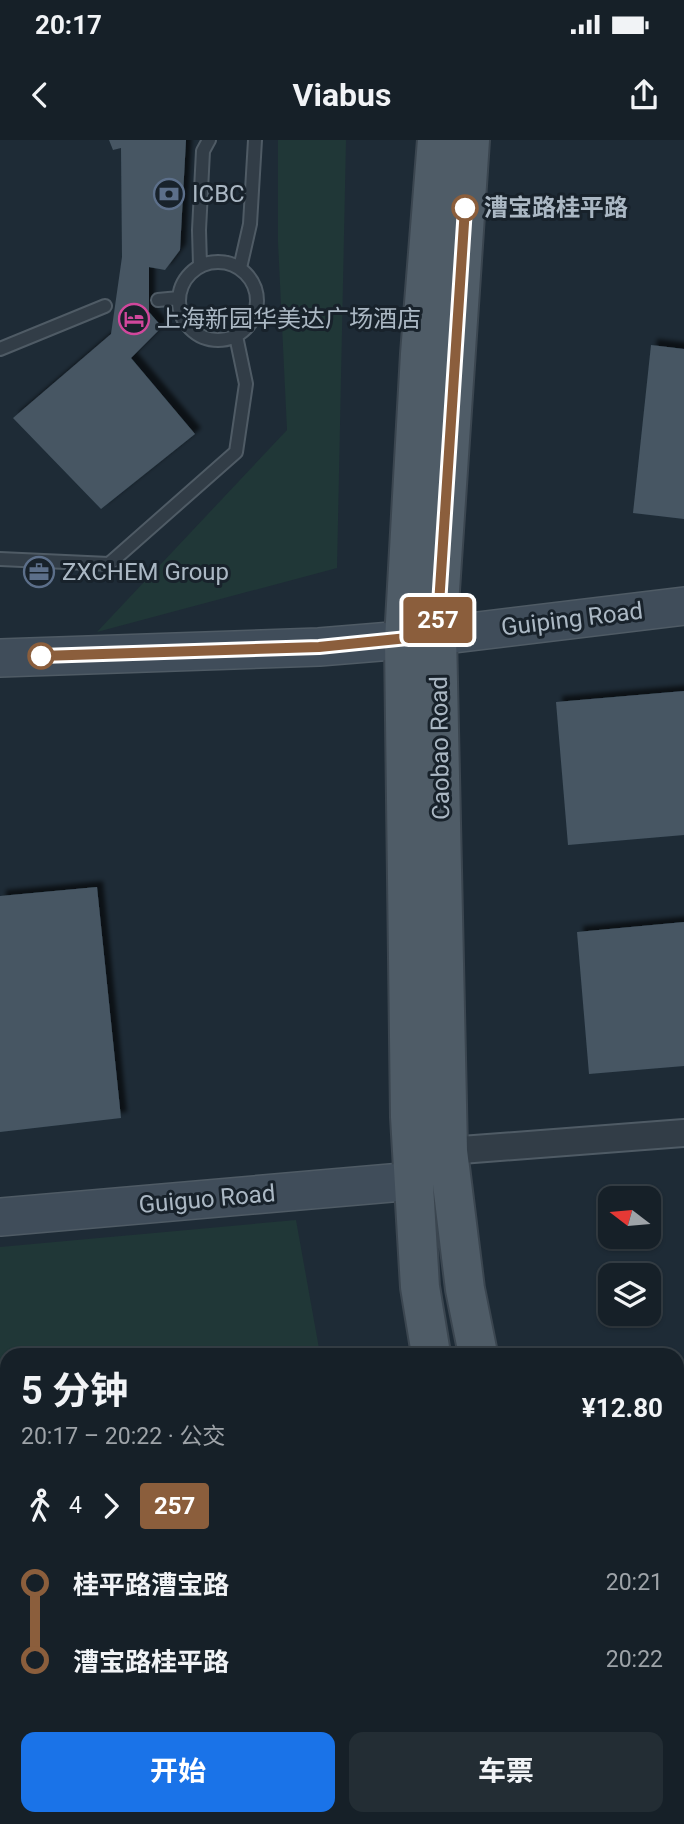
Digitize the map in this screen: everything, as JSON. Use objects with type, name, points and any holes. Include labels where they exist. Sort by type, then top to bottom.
[{"type":"main road","name":"Caobao Road","points":[[430,1348],[420,1287],[410,1117],[421,637],[420,354],[437,140]]},
{"type":"main road","name":"Caobao Road","points":[[470,140],[421,637],[449,1150],[465,1289],[477,1348]]},
{"type":"street","name":"Guiping Road","points":[[0,659],[319,647],[684,606]]},
{"type":"street","points":[[449,1150],[684,1133]]},
{"type":"street","name":"Guiguo Road","points":[[0,1217],[414,1181]]},
{"type":"lane","points":[[200,265],[203,150],[209,140]]},
{"type":"lane","points":[[240,268],[250,224],[255,140]]},
{"type":"lane","points":[[221,261],[240,268],[253,283],[258,303],[251,323],[236,336],[216,340],[197,334],[183,318],[179,299],[185,279],[200,265],[221,261]]},
{"type":"lane","points":[[158,300],[179,299]]},
{"type":"lane","points":[[0,349],[105,306]]},
{"type":"lane","points":[[0,559],[109,564],[236,452],[246,384],[236,336]]},
{"type":"green space","points":[[278,140],[346,140],[337,568],[97,632],[287,430],[278,242]]},
{"type":"green space","points":[[296,1220],[319,1348],[0,1348],[0,1247]]},
{"type":"building","name":"上海新园华美达广场酒店","points":[[109,140],[186,140],[180,250],[165,270],[149,267],[149,312],[162,327],[131,358],[195,434],[101,509],[13,418],[111,334],[122,257],[121,148],[113,150]]},
{"type":"building","points":[[651,345],[684,349],[684,519],[633,513]]},
{"type":"building","points":[[684,691],[684,835],[568,845],[556,702]]},
{"type":"building","points":[[97,887],[121,1118],[0,1132],[0,896]]},
{"type":"building","points":[[684,922],[684,1066],[589,1074],[577,932]]},
{"type":"bus line","name":"257","points":[[41,656],[319,647],[437,635],[465,208]]},
{"type":"place","name":"ICBC","points":[[169,194]]},
{"type":"place","name":"漕宝路桂平路","points":[[465,208]]},
{"type":"place","name":"上海新园华美达广场酒店","points":[[134,319]]},
{"type":"place","name":"ZXCHEM Group","points":[[39,572]]}]
